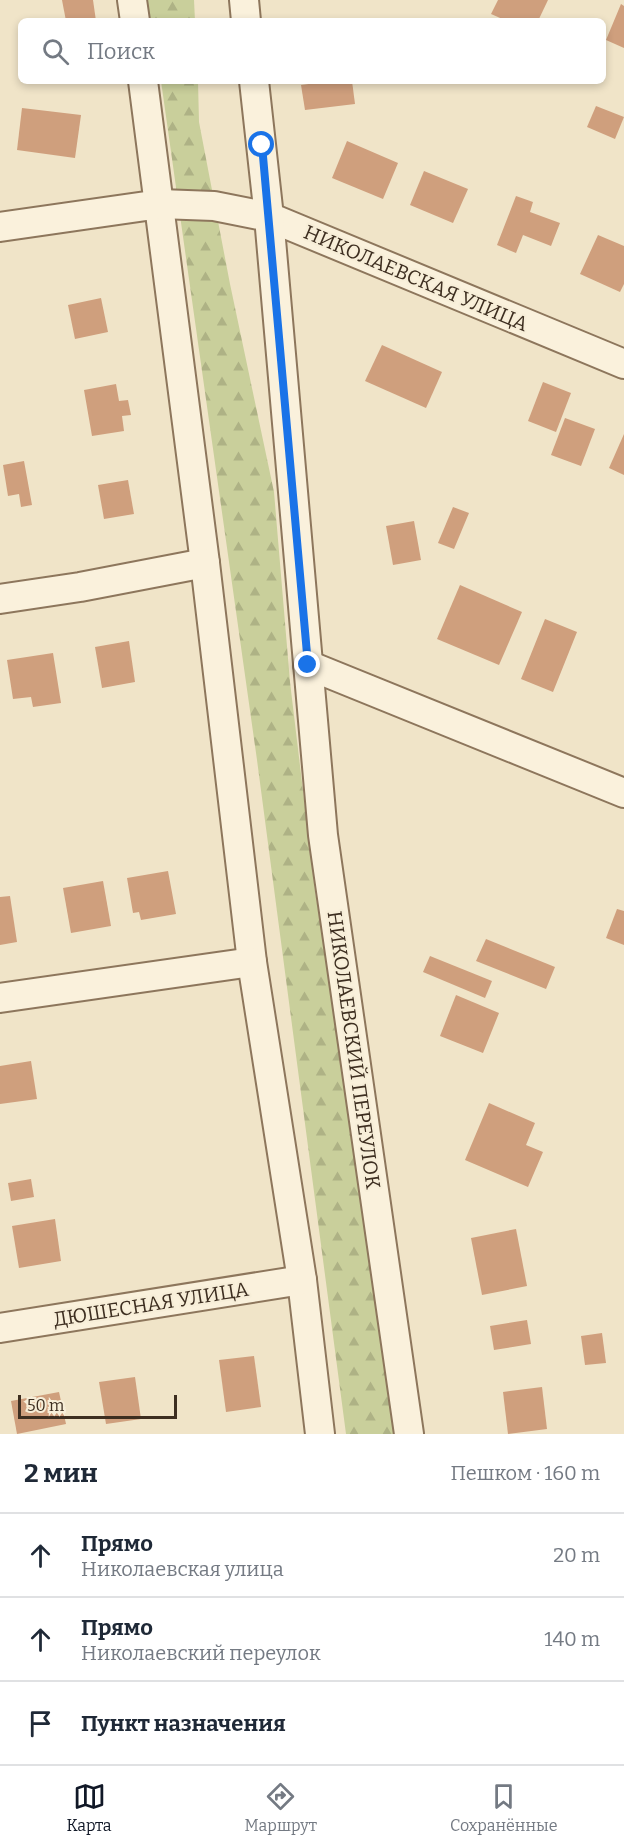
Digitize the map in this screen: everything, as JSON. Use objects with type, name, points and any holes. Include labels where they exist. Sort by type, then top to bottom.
[{"type":"street","points":[[132,0],[135,18]]},
{"type":"street","points":[[244,0],[246,18]]},
{"type":"street","points":[[143,84],[205,563],[252,962],[302,1280],[320,1434]]},
{"type":"street","points":[[254,84],[269,217]]},
{"type":"street","name":"НИКОЛАЕВСКАЯ УЛИЦА","points":[[0,227],[160,204],[214,206],[269,217],[624,364]]},
{"type":"street","name":"НИКОЛАЕВСКИЙ ПЕРЕУЛОК","points":[[269,217],[323,835],[409,1434]]},
{"type":"street","points":[[0,599],[80,587],[205,563]]},
{"type":"street","points":[[308,665],[624,793]]},
{"type":"street","points":[[0,998],[252,962]]},
{"type":"street","name":"ДЮШЕСНАЯ УЛИЦА","points":[[0,1328],[302,1280]]},
{"type":"green space","points":[[146,0],[194,0],[195,18],[149,18]]},
{"type":"green space","points":[[161,84],[198,84],[199,122],[230,284],[274,492],[290,682],[315,891],[341,1053],[394,1434],[346,1434],[257,760]]},
{"type":"building","points":[[62,0],[93,0],[96,18],[65,18]]},
{"type":"building","points":[[498,0],[548,0],[539,18],[500,18],[491,14]]},
{"type":"building","points":[[621,4],[624,6],[624,48],[606,40]]},
{"type":"building","points":[[352,84],[355,104],[305,110],[301,85]]},
{"type":"building","points":[[596,106],[624,117],[615,139],[587,127]]},
{"type":"building","points":[[22,108],[81,115],[75,158],[17,150]]},
{"type":"building","points":[[347,141],[398,163],[383,199],[332,178]]},
{"type":"building","points":[[424,171],[468,189],[453,223],[410,205]]},
{"type":"building","points":[[516,196],[533,202],[530,212],[560,223],[551,246],[523,235],[516,253],[497,245]]},
{"type":"building","points":[[598,235],[624,246],[624,284],[620,292],[580,274]]},
{"type":"building","points":[[101,298],[108,332],[75,339],[68,305]]},
{"type":"building","points":[[382,345],[442,372],[426,408],[365,381]]},
{"type":"building","points":[[543,382],[571,393],[556,432],[528,421]]},
{"type":"building","points":[[116,384],[119,401],[128,400],[131,415],[122,416],[124,431],[92,436],[84,390]]},
{"type":"building","points":[[565,418],[595,429],[581,466],[551,455]]},
{"type":"building","points":[[624,434],[624,475],[609,468]]},
{"type":"building","points":[[24,461],[32,505],[21,507],[19,494],[8,496],[3,465]]},
{"type":"building","points":[[128,480],[134,514],[104,519],[98,485]]},
{"type":"building","points":[[453,507],[469,513],[454,549],[438,543]]},
{"type":"building","points":[[414,521],[421,560],[393,565],[386,526]]},
{"type":"building","points":[[460,585],[522,612],[499,665],[437,639]]},
{"type":"building","points":[[545,619],[577,632],[553,692],[521,679]]},
{"type":"building","points":[[129,641],[135,682],[102,688],[95,647]]},
{"type":"building","points":[[53,653],[61,703],[33,707],[31,697],[13,699],[7,660]]},
{"type":"building","points":[[168,871],[176,914],[141,920],[139,912],[133,913],[127,878]]},
{"type":"building","points":[[103,881],[111,926],[71,933],[63,888]]},
{"type":"building","points":[[10,896],[17,942],[0,945],[0,897]]},
{"type":"building","points":[[617,909],[624,911],[624,945],[606,938]]},
{"type":"building","points":[[486,939],[555,967],[546,989],[476,961]]},
{"type":"building","points":[[430,956],[492,981],[485,998],[423,972]]},
{"type":"building","points":[[456,995],[499,1013],[483,1053],[440,1036]]},
{"type":"building","points":[[31,1061],[37,1099],[0,1104],[0,1066]]},
{"type":"building","points":[[489,1103],[535,1123],[526,1145],[543,1152],[528,1187],[465,1160]]},
{"type":"building","points":[[31,1179],[34,1197],[11,1201],[8,1183]]},
{"type":"building","points":[[55,1219],[61,1261],[19,1268],[12,1226]]},
{"type":"building","points":[[516,1229],[527,1286],[482,1295],[471,1238]]},
{"type":"building","points":[[527,1320],[531,1344],[494,1350],[490,1326]]},
{"type":"building","points":[[602,1333],[606,1363],[585,1365],[581,1336]]},
{"type":"building","points":[[254,1356],[261,1407],[226,1412],[219,1360]]},
{"type":"building","points":[[135,1377],[141,1419],[106,1424],[99,1382]]},
{"type":"building","points":[[542,1387],[547,1429],[508,1434],[503,1392]]},
{"type":"building","points":[[59,1392],[66,1424],[17,1434],[11,1401]]},
{"type":"route","points":[[262,145],[308,665]]}]
